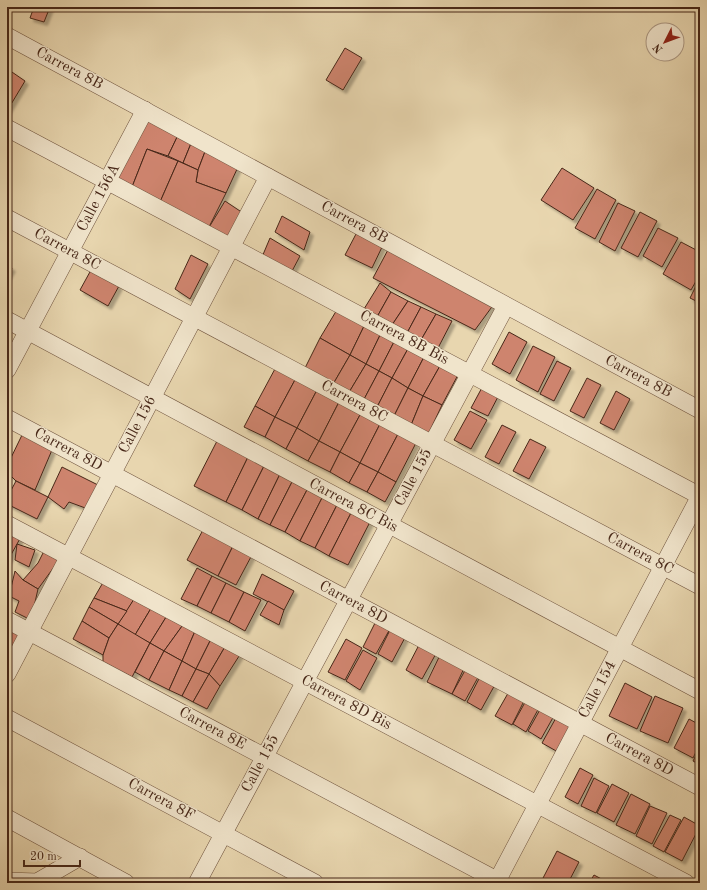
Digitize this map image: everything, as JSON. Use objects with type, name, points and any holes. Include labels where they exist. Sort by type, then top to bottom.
[{"type":"street","name":"Carrera 8B","points":[[7,36],[700,410]]},
{"type":"street","name":"Calle 156A","points":[[7,370],[145,110]]},
{"type":"street","name":"Carrera 8B Bis","points":[[7,128],[700,496]]},
{"type":"street","name":"Calle 156","points":[[7,674],[268,177]]},
{"type":"street","name":"Carrera 8C","points":[[7,218],[700,586]]},
{"type":"street","name":"Calle 155","points":[[197,883],[506,306]]},
{"type":"street","name":"Carrera 8C Bis","points":[[7,320],[700,691]]},
{"type":"street","name":"Carrera 8D","points":[[7,418],[700,787]]},
{"type":"street","name":"Calle 154","points":[[499,882],[700,496]]},
{"type":"street","name":"Carrera 8D Bis","points":[[7,524],[686,883]]},
{"type":"street","name":"Carrera 8E","points":[[7,620],[499,882]]},
{"type":"street","name":"Carrera 8F","points":[[7,718],[315,883]]},
{"type":"street","points":[[7,818],[126,883]]},
{"type":"street","points":[[7,881],[37,882],[47,878],[80,857]]},
{"type":"building","points":[[34,7],[50,7],[44,22],[30,18]]},
{"type":"building","points":[[345,48],[362,58],[343,90],[326,80]]},
{"type":"building","points":[[9,70],[25,81],[7,111],[7,73]]},
{"type":"building","points":[[147,118],[179,133],[168,156],[147,149],[132,187],[116,179]]},
{"type":"building","points":[[179,133],[192,141],[183,163],[168,156]]},
{"type":"building","points":[[192,141],[206,149],[198,170],[183,163]]},
{"type":"building","points":[[147,149],[178,161],[160,202],[132,187]]},
{"type":"building","points":[[206,149],[238,167],[226,193],[196,182],[198,170]]},
{"type":"building","points":[[178,161],[198,170],[196,182],[226,193],[208,229],[160,202]]},
{"type":"building","points":[[562,168],[594,188],[573,220],[541,200]]},
{"type":"building","points":[[597,189],[616,200],[595,239],[575,228]]},
{"type":"building","points":[[225,201],[243,213],[225,240],[208,229]]},
{"type":"building","points":[[618,203],[635,211],[615,251],[599,242]]},
{"type":"building","points":[[640,212],[657,221],[638,257],[621,248]]},
{"type":"building","points":[[282,216],[310,232],[304,250],[275,232]]},
{"type":"building","points":[[658,228],[678,238],[662,267],[643,256]]},
{"type":"building","points":[[356,234],[383,245],[372,268],[345,255]]},
{"type":"building","points":[[270,238],[300,256],[291,273],[262,257]]},
{"type":"building","points":[[681,242],[700,252],[700,274],[691,290],[663,274]]},
{"type":"building","points":[[390,246],[494,304],[475,330],[373,278]]},
{"type":"building","points":[[191,255],[208,264],[190,299],[175,289]]},
{"type":"building","points":[[7,265],[12,268],[7,277]]},
{"type":"building","points":[[91,270],[119,286],[108,306],[80,290]]},
{"type":"building","points":[[700,278],[700,303],[690,298]]},
{"type":"building","points":[[380,283],[391,292],[377,317],[364,309]]},
{"type":"building","points":[[391,292],[408,301],[392,325],[377,317]]},
{"type":"building","points":[[408,301],[421,307],[407,333],[392,325]]},
{"type":"building","points":[[421,307],[436,314],[421,340],[407,333]]},
{"type":"building","points":[[338,308],[366,322],[350,355],[320,338]]},
{"type":"building","points":[[436,314],[452,321],[437,350],[421,340]]},
{"type":"building","points":[[366,322],[382,331],[366,364],[350,355]]},
{"type":"building","points":[[382,331],[396,338],[379,371],[366,364]]},
{"type":"building","points":[[509,332],[527,342],[510,374],[492,364]]},
{"type":"building","points":[[320,338],[350,355],[332,386],[304,370]]},
{"type":"building","points":[[396,338],[410,345],[392,378],[379,371]]},
{"type":"building","points":[[410,345],[425,355],[408,388],[392,378]]},
{"type":"building","points":[[533,346],[555,357],[538,392],[516,380]]},
{"type":"building","points":[[350,355],[366,364],[348,394],[332,386]]},
{"type":"building","points":[[425,355],[441,364],[423,396],[408,388]]},
{"type":"building","points":[[557,361],[571,368],[554,401],[540,394]]},
{"type":"building","points":[[366,364],[379,371],[362,403],[348,394]]},
{"type":"building","points":[[441,364],[459,373],[442,405],[423,396]]},
{"type":"building","points":[[276,367],[296,378],[275,417],[255,406]]},
{"type":"building","points":[[379,371],[392,378],[375,411],[362,403]]},
{"type":"building","points":[[296,378],[317,390],[297,428],[275,417]]},
{"type":"building","points":[[392,378],[408,388],[392,420],[375,411]]},
{"type":"building","points":[[587,378],[601,385],[584,418],[570,411]]},
{"type":"building","points":[[485,382],[501,391],[488,416],[471,408]]},
{"type":"building","points":[[408,388],[423,396],[409,430],[392,420]]},
{"type":"building","points":[[317,390],[339,402],[319,441],[297,428]]},
{"type":"building","points":[[616,391],[630,399],[614,430],[600,423]]},
{"type":"building","points":[[423,396],[442,405],[426,439],[409,430]]},
{"type":"building","points":[[339,402],[361,413],[340,452],[319,441]]},
{"type":"building","points":[[255,406],[275,417],[265,437],[244,427]]},
{"type":"building","points":[[470,411],[487,420],[471,449],[454,440]]},
{"type":"building","points":[[361,413],[380,424],[360,463],[340,452]]},
{"type":"building","points":[[275,417],[297,428],[286,449],[265,437]]},
{"type":"building","points":[[380,424],[398,434],[378,472],[360,463]]},
{"type":"building","points":[[502,425],[516,432],[499,464],[485,457]]},
{"type":"building","points":[[297,428],[319,441],[308,461],[286,449]]},
{"type":"building","points":[[398,434],[416,443],[396,482],[378,472]]},
{"type":"building","points":[[22,435],[52,450],[35,490],[16,481],[7,472],[7,466]]},
{"type":"building","points":[[530,439],[546,447],[529,479],[513,471]]},
{"type":"building","points":[[217,441],[248,457],[226,502],[194,486]]},
{"type":"building","points":[[319,441],[340,452],[330,472],[308,461]]},
{"type":"building","points":[[340,452],[360,463],[349,483],[330,472]]},
{"type":"building","points":[[248,457],[264,466],[242,510],[226,502]]},
{"type":"building","points":[[360,463],[378,472],[367,492],[349,483]]},
{"type":"building","points":[[264,466],[280,474],[258,519],[242,510]]},
{"type":"building","points":[[62,467],[100,486],[88,509],[69,502],[64,509],[48,497]]},
{"type":"building","points":[[378,472],[396,482],[385,502],[367,492]]},
{"type":"building","points":[[280,474],[293,480],[270,525],[258,519]]},
{"type":"building","points":[[293,480],[308,488],[285,532],[270,525]]},
{"type":"building","points":[[16,481],[48,497],[37,519],[7,504],[7,498]]},
{"type":"building","points":[[308,488],[323,496],[300,541],[285,532]]},
{"type":"building","points":[[323,496],[338,503],[315,548],[300,541]]},
{"type":"building","points":[[338,503],[352,511],[329,556],[315,548]]},
{"type":"building","points":[[352,511],[371,520],[348,565],[329,556]]},
{"type":"building","points":[[7,527],[22,535],[7,562]]},
{"type":"building","points":[[204,528],[234,544],[218,576],[187,560]]},
{"type":"building","points":[[17,544],[35,550],[29,567],[15,560]]},
{"type":"building","points":[[234,544],[253,553],[236,585],[218,576]]},
{"type":"building","points":[[44,551],[62,556],[38,589],[23,580],[38,563]]},
{"type":"building","points":[[197,568],[212,576],[197,606],[181,599]]},
{"type":"building","points":[[15,571],[23,580],[38,589],[31,620],[15,612],[19,601],[9,596]]},
{"type":"building","points":[[262,574],[294,591],[284,610],[253,594]]},
{"type":"building","points":[[212,576],[226,583],[211,613],[197,606]]},
{"type":"building","points":[[105,579],[136,596],[127,611],[94,598]]},
{"type":"building","points":[[226,583],[244,592],[229,622],[211,613]]},
{"type":"building","points":[[244,592],[261,600],[245,631],[229,622]]},
{"type":"building","points":[[136,596],[153,605],[135,635],[118,624]]},
{"type":"building","points":[[94,598],[127,611],[118,624],[89,607]]},
{"type":"building","points":[[268,601],[284,610],[279,625],[260,615]]},
{"type":"building","points":[[153,605],[168,614],[150,643],[135,635]]},
{"type":"building","points":[[89,607],[118,624],[109,638],[82,621]]},
{"type":"building","points":[[168,614],[185,622],[164,651],[150,643]]},
{"type":"building","points":[[377,619],[391,627],[376,654],[363,647]]},
{"type":"building","points":[[82,621],[109,638],[103,655],[73,639]]},
{"type":"building","points":[[185,622],[196,629],[182,661],[164,651]]},
{"type":"building","points":[[118,624],[150,643],[132,677],[103,662],[103,655],[109,638]]},
{"type":"building","points":[[393,624],[408,632],[392,662],[378,654]]},
{"type":"building","points":[[7,627],[23,632],[7,659]]},
{"type":"building","points":[[196,629],[212,637],[196,669],[182,661]]},
{"type":"building","points":[[212,637],[226,645],[209,674],[196,669]]},
{"type":"building","points":[[346,639],[362,648],[345,680],[328,672]]},
{"type":"building","points":[[421,641],[438,650],[422,679],[406,670]]},
{"type":"building","points":[[150,643],[164,651],[149,680],[135,672]]},
{"type":"building","points":[[226,645],[241,653],[220,686],[209,674]]},
{"type":"building","points":[[363,650],[377,658],[360,690],[346,681]]},
{"type":"building","points":[[164,651],[182,661],[169,690],[149,680]]},
{"type":"building","points":[[441,653],[466,664],[452,694],[427,682]]},
{"type":"building","points":[[182,661],[196,669],[182,696],[169,690]]},
{"type":"building","points":[[468,665],[481,672],[465,701],[452,694]]},
{"type":"building","points":[[196,669],[209,674],[193,702],[182,696]]},
{"type":"building","points":[[482,673],[497,681],[481,710],[467,702]]},
{"type":"building","points":[[209,674],[220,686],[207,709],[193,702]]},
{"type":"building","points":[[625,683],[652,697],[637,729],[609,716]]},
{"type":"building","points":[[511,688],[526,697],[512,725],[495,716]]},
{"type":"building","points":[[655,696],[683,708],[668,743],[640,731]]},
{"type":"building","points":[[528,697],[541,704],[526,732],[513,724]]},
{"type":"building","points":[[542,706],[555,714],[541,739],[528,731]]},
{"type":"building","points":[[557,716],[573,725],[558,752],[542,743]]},
{"type":"building","points":[[689,719],[700,725],[700,744],[693,758],[674,748]]},
{"type":"building","points":[[700,747],[700,765],[693,761]]},
{"type":"building","points":[[580,768],[593,775],[578,804],[565,797]]},
{"type":"building","points":[[594,778],[609,786],[596,813],[581,806]]},
{"type":"building","points":[[612,784],[629,793],[614,822],[597,813]]},
{"type":"building","points":[[631,794],[650,804],[635,834],[616,825]]},
{"type":"building","points":[[650,806],[667,813],[652,844],[636,836]]},
{"type":"building","points":[[670,815],[681,820],[664,852],[653,846]]},
{"type":"building","points":[[684,817],[700,826],[682,861],[665,852]]},
{"type":"building","points":[[557,851],[579,862],[568,883],[549,883],[542,880]]},
{"type":"building","points":[[594,875],[609,883],[589,883]]}]
